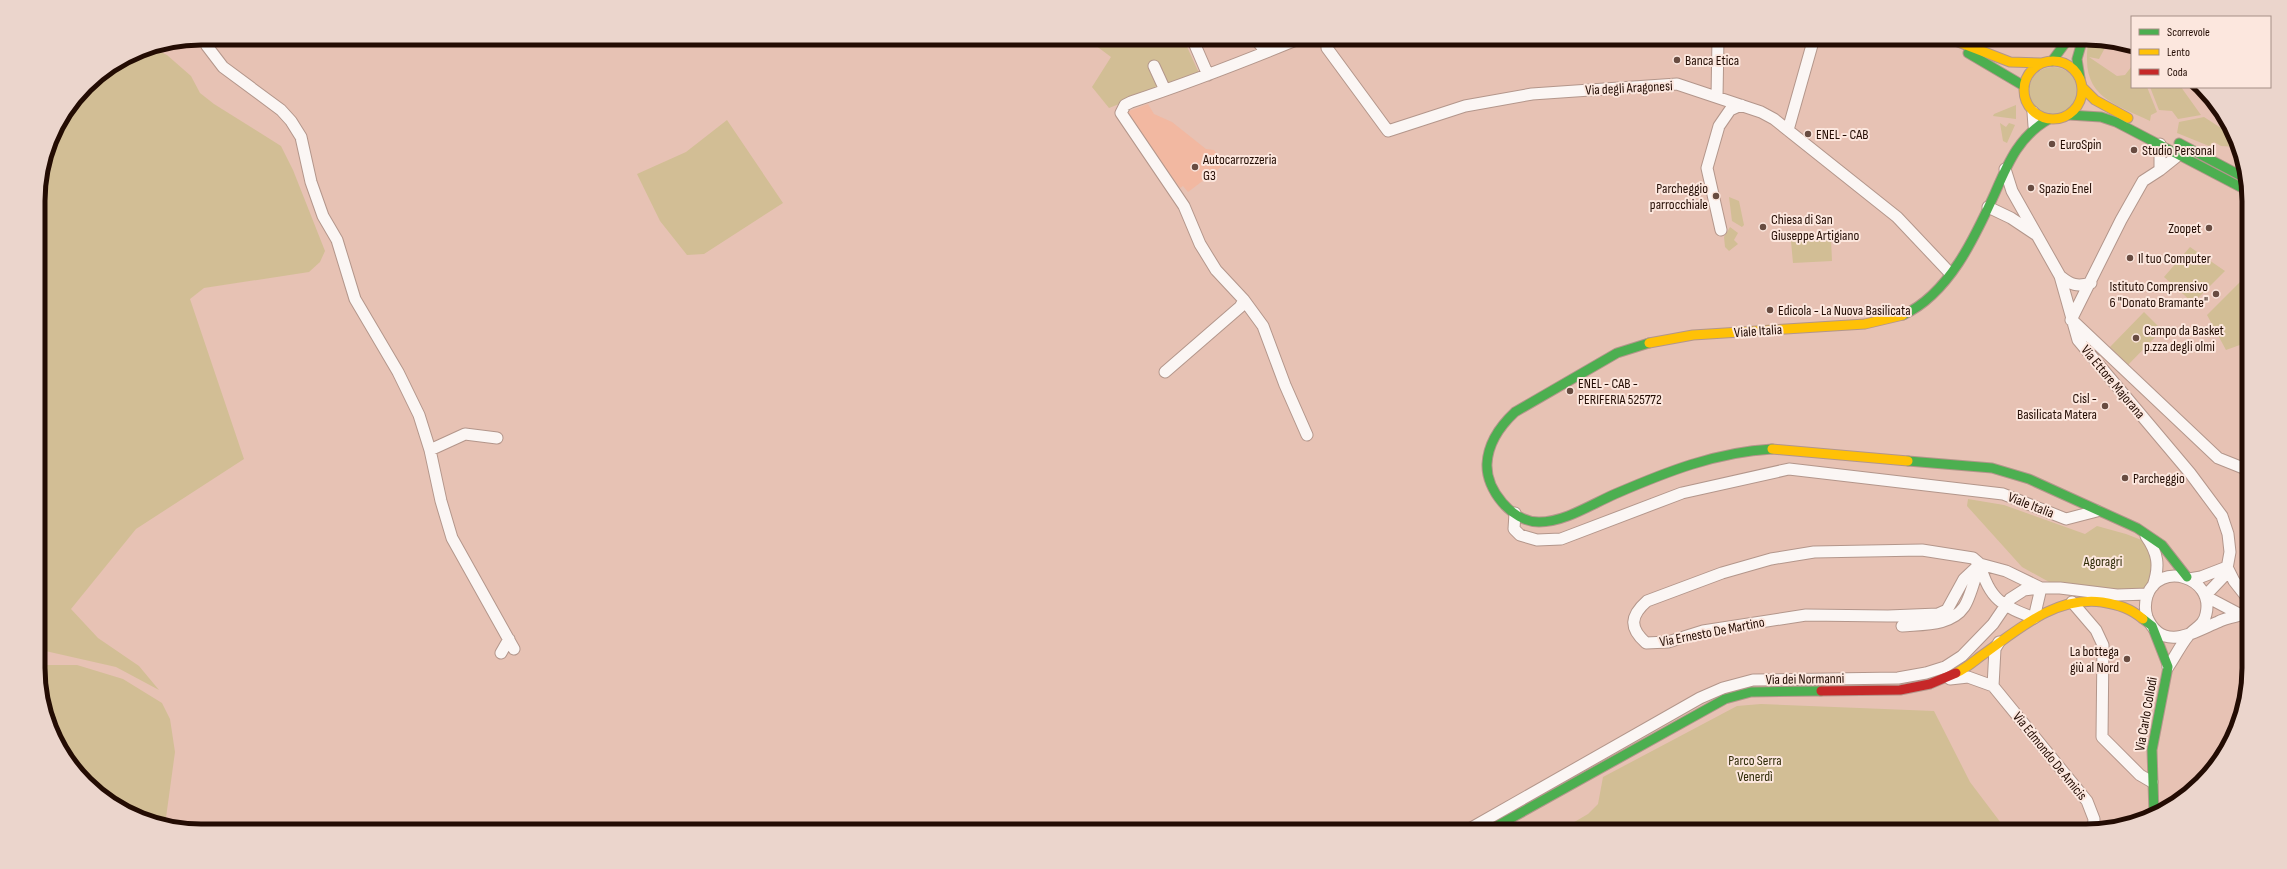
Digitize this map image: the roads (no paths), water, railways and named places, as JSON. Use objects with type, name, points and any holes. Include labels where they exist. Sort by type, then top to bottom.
[{"type":"street","points":[[206,45],[223,67],[281,110],[291,121],[301,137],[311,182],[323,216],[336,240],[355,298],[407,382],[430,450],[452,538],[514,649]]},
{"type":"street","points":[[1195,45],[1208,75]]},
{"type":"street","points":[[1260,45],[1265,51]]},
{"type":"street","points":[[1282,45],[1208,75],[1165,90],[1138,104],[1125,105],[1121,113],[1146,158],[1160,179],[1184,206],[1200,244],[1216,270],[1244,300],[1263,326],[1295,413],[1307,435]]},
{"type":"street","name":"Via degli Aragonesi","points":[[1327,45],[1327,48],[1388,131],[1465,106],[1532,94],[1677,84],[1717,96],[1774,118],[1897,217],[1949,272]]},
{"type":"street","points":[[1717,96],[1718,45]]},
{"type":"street","points":[[1788,130],[1812,45]]},
{"type":"street","points":[[1960,45],[1969,54],[2008,75],[2024,86]]},
{"type":"street","points":[[1964,45],[1975,47],[2010,62],[2023,64],[2052,61],[2064,63],[2073,69],[2080,78]]},
{"type":"street","points":[[2052,61],[2064,45]]},
{"type":"street","points":[[2033,112],[2049,119],[2059,119],[2069,115],[2076,108],[2081,100],[2082,88],[2077,59],[2081,45]]},
{"type":"street","points":[[2034,126],[2033,112],[2025,97],[2024,86],[2030,73],[2042,63]]},
{"type":"street","points":[[1154,66],[1165,90]]},
{"type":"street","points":[[1691,88],[1705,86],[1718,74]]},
{"type":"street","points":[[2082,88],[2108,108],[2142,124]]},
{"type":"street","points":[[1721,230],[1707,168],[1719,126],[1730,110],[1741,106]]},
{"type":"street","points":[[2069,115],[2101,117],[2116,122],[2161,139],[2240,175]]},
{"type":"street","name":"Viale Italia","points":[[2049,119],[2034,126],[2012,153],[1988,207],[1949,272],[1925,301],[1912,310],[1888,320],[1864,324],[1693,335],[1647,343],[1617,353],[1576,375],[1515,412],[1502,423],[1494,437],[1488,454],[1487,472],[1496,492],[1515,513],[1523,520],[1540,522],[1561,517],[1670,471],[1739,451],[1774,449],[1992,468],[2029,479],[2144,533],[2162,545],[2178,563],[2188,578]]},
{"type":"street","points":[[2161,139],[2180,154],[2242,188]]},
{"type":"street","points":[[2160,170],[2161,139]]},
{"type":"street","points":[[2072,320],[2091,284],[2121,220],[2143,181],[2180,154]]},
{"type":"street","points":[[2005,169],[2012,191],[2060,276],[2068,300],[2072,320]]},
{"type":"street","points":[[1988,207],[2012,218],[2037,236]]},
{"type":"street","points":[[2060,276],[2070,284],[2078,286],[2091,284]]},
{"type":"street","points":[[1165,372],[1240,307],[1244,300]]},
{"type":"street","name":"Via Ettore Majorana","points":[[2072,320],[2218,458],[2242,468]]},
{"type":"street","name":"Via Ettore Majorana","points":[[2072,320],[2075,333],[2084,349],[2190,473],[2222,516],[2228,534],[2230,552],[2226,574],[2205,596]]},
{"type":"street","points":[[430,450],[465,434],[497,438]]},
{"type":"street","name":"Viale Italia","points":[[1515,513],[1514,529],[1520,535],[1538,540],[1561,539],[1682,493],[1789,469],[2003,494],[2066,519],[2097,511]]},
{"type":"street","points":[[2144,533],[2158,558],[2158,573],[2151,590],[2146,609],[2168,667]]},
{"type":"street","name":"Via Ernesto De Martino","points":[[1922,550],[1973,558],[1980,564],[1964,579],[1947,610],[1938,614],[1806,615],[1703,631],[1656,644],[1646,643],[1634,631],[1633,625],[1640,608],[1647,601],[1722,573],[1771,559],[1814,552],[1922,550]]},
{"type":"street","points":[[1980,564],[2006,571],[2042,588],[2034,618],[2005,606],[1996,599],[1982,573],[1980,564]]},
{"type":"street","points":[[1902,626],[1947,621],[1955,616],[1965,607],[1980,564]]},
{"type":"street","points":[[2151,590],[2169,576],[2188,578],[2201,577],[2227,567],[2234,581],[2242,591]]},
{"type":"street","points":[[2168,667],[2189,635],[2200,627],[2206,614],[2205,596],[2201,588],[2188,578]]},
{"type":"street","name":"Via dei Normanni","points":[[1478,824],[1700,698],[1723,688],[1753,680],[1898,678],[1926,673],[1946,667],[1962,656],[1980,640],[2010,599],[2024,590],[2042,588],[2074,589],[2117,595],[2151,590]]},
{"type":"street","points":[[2205,596],[2242,614]]},
{"type":"street","name":"Via dei Normanni","points":[[1501,824],[1725,699],[1751,692],[1900,690],[1945,679],[1960,671],[2001,640],[2034,618],[2059,606],[2072,602],[2085,600],[2115,604],[2131,609],[2152,626]]},
{"type":"street","points":[[2072,602],[2096,630],[2103,645],[2102,737],[2140,776],[2152,782]]},
{"type":"street","points":[[2152,626],[2169,636],[2179,637],[2189,635],[2218,621],[2242,617]]},
{"type":"street","points":[[501,653],[509,639]]},
{"type":"street","points":[[1945,679],[1968,677],[1993,686],[1995,649],[2001,640]]},
{"type":"street","name":"Via Carlo Collodi","points":[[2154,809],[2152,750],[2168,667]]},
{"type":"street","name":"Via Edmondo De Amicis","points":[[1993,686],[2087,801],[2094,819],[2094,824]]},
{"type":"place","name":"Banca Etica","points":[[1677,60]]},
{"type":"place","name":"ENEL - CAB","points":[[1808,134]]},
{"type":"place","name":"EuroSpin","points":[[2052,144]]},
{"type":"place","name":"Studio Personal","points":[[2134,150]]},
{"type":"place","name":"Autocarrozzeria G3","points":[[1195,167]]},
{"type":"place","name":"Spazio Enel","points":[[2031,188]]},
{"type":"place","name":"Parcheggio parrocchiale","points":[[1716,196]]},
{"type":"place","name":"Chiesa di San Giuseppe Artigiano","points":[[1763,227]]},
{"type":"place","name":"Zoopet","points":[[2209,228]]},
{"type":"place","name":"Il tuo Computer","points":[[2130,258]]},
{"type":"place","name":"Istituto Comprensivo 6 \"Donato Bramante\"","points":[[2216,294]]},
{"type":"place","name":"Edicola - La Nuova Basilicata","points":[[1770,310]]},
{"type":"place","name":"Campo da Basket p.zza degli olmi","points":[[2136,338]]},
{"type":"place","name":"ENEL - CAB - PERIFERIA 525772","points":[[1570,391]]},
{"type":"place","name":"Cisl - Basilicata Matera","points":[[2105,406]]},
{"type":"place","name":"Parcheggio","points":[[2125,478]]},
{"type":"place","name":"La bottega giù al Nord","points":[[2127,659]]},
{"type":"park label","name":"Agoragri","points":[[2103,561]]},
{"type":"park label","name":"Parco Serra Venerdì","points":[[1755,768]]}]
